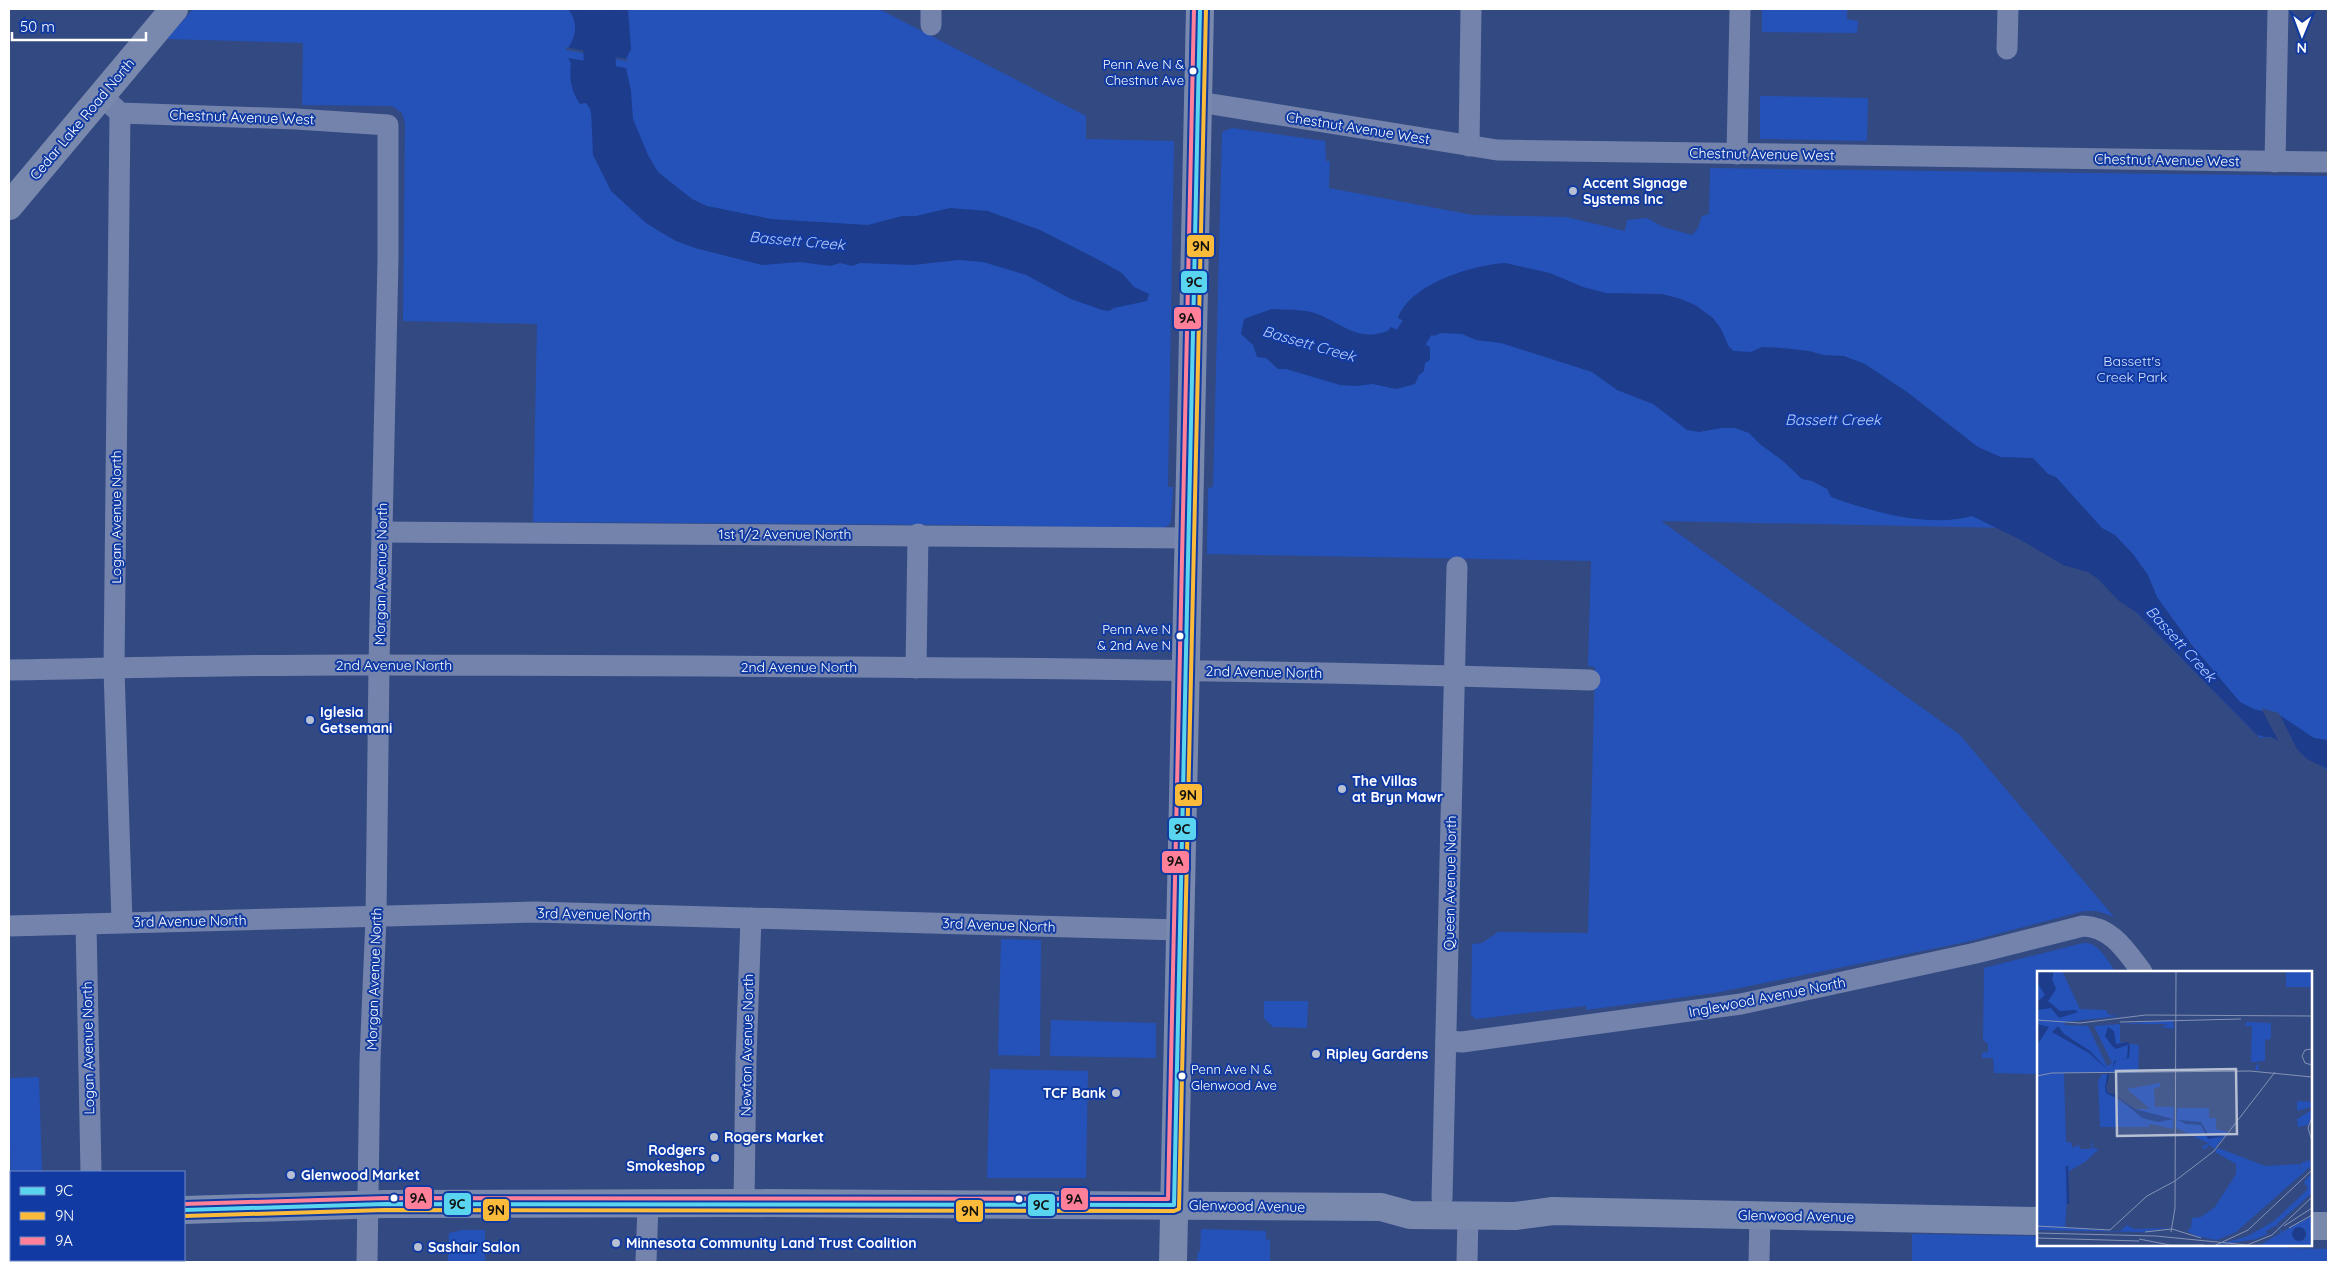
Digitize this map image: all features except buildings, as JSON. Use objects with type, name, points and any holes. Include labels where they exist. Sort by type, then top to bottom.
[{"type":"street","name":"Cedar Lake Road North","points":[[9,206],[111,104],[174,9]]},
{"type":"street","points":[[1173,1262],[1200,9]]},
{"type":"street","points":[[1469,146],[1471,9]]},
{"type":"street","points":[[1737,154],[1740,9]]},
{"type":"street","points":[[2007,49],[2008,9]]},
{"type":"street","points":[[2275,162],[2278,9]]},
{"type":"street","name":"Chestnut Avenue West","points":[[111,104],[388,125]]},
{"type":"street","name":"Logan Avenue North","points":[[111,104],[114,668],[122,922]]},
{"type":"street","name":"Chestnut Avenue West","points":[[1198,114],[1497,150],[2328,162]]},
{"type":"street","name":"Morgan Avenue North","points":[[367,1262],[370,1060],[376,918],[379,664],[388,259],[388,125]]},
{"type":"street","name":"1st 1/2 Avenue North","points":[[382,532],[918,534],[1189,538]]},
{"type":"street","points":[[916,668],[918,534]]},
{"type":"street","name":"Queen Avenue North","points":[[1442,1199],[1457,567]]},
{"type":"street","name":"2nd Avenue North","points":[[9,670],[379,664],[1187,671],[1590,680]]},
{"type":"street","name":"3rd Avenue North","points":[[9,926],[122,922],[376,918],[535,912],[1180,930]]},
{"type":"street","name":"Newton Avenue North","points":[[744,1203],[746,1058],[751,918]]},
{"type":"street","name":"Logan Avenue North","points":[[86,924],[91,1171]]},
{"type":"street","name":"Inglewood Avenue North","points":[[1446,1041],[1462,1042],[1584,1027],[1741,1004],[1976,954],[2083,926],[2094,926],[2106,931],[2121,944],[2141,971]]},
{"type":"street","name":"Glenwood Avenue","points":[[1381,1207],[1407,1200],[1490,1200],[1522,1204],[1553,1211]]},
{"type":"street","name":"Glenwood Avenue","points":[[185,1210],[368,1205],[744,1203],[1174,1205],[1381,1207],[1410,1215],[1515,1216],[1553,1211],[2037,1221]]},
{"type":"street","points":[[646,1262],[648,1204]]},
{"type":"street","points":[[1759,1262],[1760,1215]]},
{"type":"street","points":[[1467,1262],[1468,1216]]},
{"type":"street","points":[[2312,1226],[2328,1226]]},
{"type":"green space","points":[[193,9],[879,9],[1086,116],[1086,139],[1174,141],[1168,487],[1173,487],[1171,521],[1169,525],[1162,529],[963,525],[533,522],[537,324],[403,321],[405,123],[402,113],[392,106],[302,105],[303,43],[167,39]]},
{"type":"green space","points":[[1762,9],[1847,9],[1847,19],[1858,21],[1857,33],[1762,32]]},
{"type":"green space","points":[[1760,96],[1868,98],[1867,141],[1761,139]]},
{"type":"green space","name":"Bassett's Creek Park","points":[[1232,128],[1325,141],[1326,161],[1330,161],[1329,188],[1473,215],[1566,217],[1625,231],[1627,220],[1647,218],[1663,227],[1692,235],[1698,228],[1702,216],[1709,214],[1710,168],[2328,176],[2328,771],[2287,736],[2260,738],[2088,564],[2009,528],[1661,521],[1960,735],[2114,917],[2097,911],[2084,911],[1966,942],[1715,993],[1586,1010],[1586,1006],[1476,1019],[1471,1015],[1472,944],[1482,943],[1498,932],[1588,933],[1595,667],[1588,666],[1591,561],[1207,554],[1208,488],[1213,487],[1222,132]]},
{"type":"green space","points":[[1001,939],[1041,940],[1040,1056],[998,1055]]},
{"type":"green space","points":[[2088,943],[2098,949],[2115,971],[2037,971],[2037,1074],[1994,1073],[1993,1058],[1982,1058],[1982,1053],[1988,1052],[1988,1044],[1983,1040],[1984,968]]},
{"type":"green space","points":[[1264,1001],[1308,1001],[1307,1028],[1273,1027],[1264,1018]]},
{"type":"green space","points":[[1051,1020],[1156,1023],[1156,1058],[1050,1056]]},
{"type":"green space","points":[[990,1069],[1088,1071],[1086,1178],[987,1178]]},
{"type":"green space","points":[[39,1077],[42,1171],[11,1171],[9,1078]]},
{"type":"green space","points":[[1201,1229],[1266,1231],[1266,1240],[1270,1239],[1270,1262],[1197,1262],[1198,1252],[1200,1251]]},
{"type":"green space","points":[[462,1230],[485,1230],[485,1262],[448,1262],[449,1233]]},
{"type":"green space","points":[[1912,1234],[2037,1236],[2037,1246],[2288,1246],[2290,1248],[2328,1249],[2328,1262],[1912,1262]]},
{"type":"water","points":[[568,9],[628,9],[631,49],[626,59],[568,48],[575,34],[575,23]]},
{"type":"water","points":[[568,58],[626,68],[631,91],[633,119],[648,155],[658,172],[692,199],[707,206],[771,219],[868,225],[902,216],[916,216],[950,208],[988,211],[1040,230],[1122,273],[1134,287],[1149,294],[1147,301],[1114,308],[1109,311],[1102,310],[1071,299],[1026,275],[983,262],[959,260],[913,265],[860,263],[852,266],[840,263],[830,266],[800,262],[762,265],[695,248],[676,241],[646,223],[611,191],[593,155],[591,110],[586,103],[580,104],[575,94],[570,74],[571,63]]},
{"type":"water","name":"Bassett Creek","points":[[1505,263],[1550,273],[1583,287],[1606,293],[1662,294],[1681,299],[1695,305],[1713,318],[1721,329],[1729,347],[1734,351],[1751,352],[1762,347],[1844,356],[1865,364],[1907,392],[1978,447],[2001,457],[2033,458],[2048,474],[2056,477],[2102,528],[2115,535],[2133,554],[2148,575],[2157,597],[2191,644],[2240,702],[2254,709],[2281,716],[2314,738],[2328,740],[2328,769],[2307,759],[2298,750],[2271,737],[2258,736],[2136,612],[2119,601],[2098,579],[2088,572],[2063,565],[2021,540],[1972,516],[1937,520],[1901,517],[1831,497],[1827,489],[1812,481],[1802,479],[1749,433],[1735,428],[1699,432],[1687,430],[1653,404],[1617,390],[1592,372],[1501,343],[1476,340],[1462,334],[1441,333],[1434,336],[1398,318],[1405,306],[1415,295],[1428,286],[1460,272]]},
{"type":"water","points":[[1272,309],[1311,312],[1348,329],[1366,334],[1388,331],[1391,327],[1430,347],[1430,360],[1425,363],[1424,371],[1419,375],[1415,384],[1396,389],[1372,384],[1357,386],[1340,385],[1286,369],[1278,369],[1266,358],[1257,357],[1253,345],[1241,334],[1244,319]]},
{"type":"pier","points":[[565,47],[629,59],[626,61],[567,50]]},
{"type":"pier","points":[[2261,708],[2279,713],[2300,755],[2280,744]]},
{"type":"waterway","name":"Bassett Creek","points":[[596,9],[599,26],[600,77],[606,107]]},
{"type":"waterway","name":"Bassett Creek","points":[[1375,359],[1394,353],[1406,344],[1425,315],[1454,306]]},
{"type":"transit line","name":"9A","points":[[185,1204],[385,1198],[1168,1199],[1194,9]]},
{"type":"transit line","name":"9C","points":[[185,1210],[385,1204],[1174,1205],[1200,9]]},
{"type":"transit line","name":"9N","points":[[185,1216],[385,1210],[1174,1211],[1179,1209],[1206,9]]},
{"type":"place","name":"Penn Ave N & Chestnut Ave","points":[[1193,71]]},
{"type":"place","name":"Accent Signage Systems Inc","points":[[1573,191]]},
{"type":"place","name":"Penn Ave N & 2nd Ave N","points":[[1180,636]]},
{"type":"place","name":"Iglesia Getsemani","points":[[310,720]]},
{"type":"place","name":"The Villas at Bryn Mawr","points":[[1342,789]]},
{"type":"place","name":"Ripley Gardens","points":[[1316,1054]]},
{"type":"place","name":"Penn Ave N & Glenwood Ave","points":[[1182,1076]]},
{"type":"place","name":"TCF Bank","points":[[1116,1093]]},
{"type":"place","name":"Rogers Market","points":[[714,1137]]},
{"type":"place","name":"Rodgers Smokeshop","points":[[715,1158]]},
{"type":"place","name":"Glenwood Market","points":[[291,1175]]},
{"type":"place","name":"Minnesota Community Land Trust Coalition","points":[[616,1243]]},
{"type":"place","name":"Sashair Salon","points":[[418,1247]]}]
